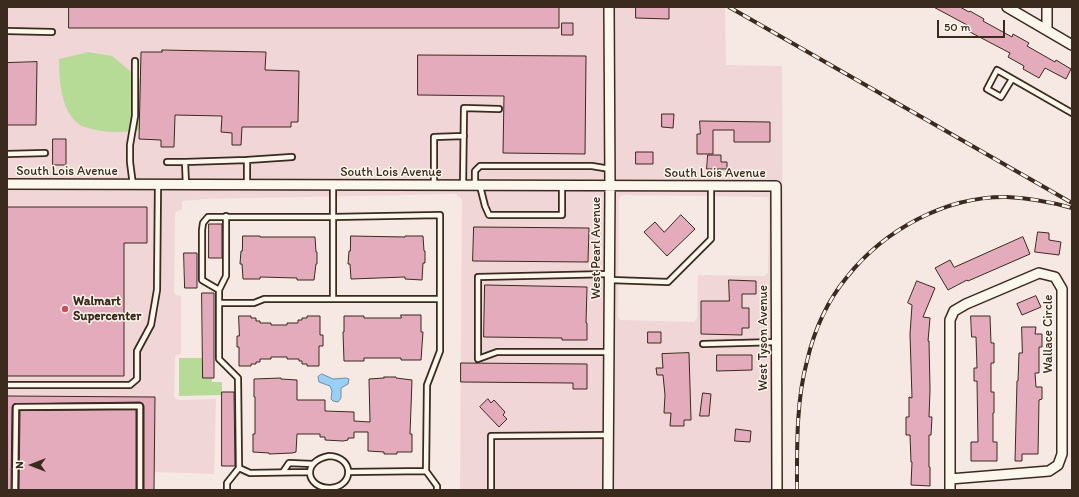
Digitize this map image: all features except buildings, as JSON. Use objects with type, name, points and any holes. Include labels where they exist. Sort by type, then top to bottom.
[{"type":"street","name":"West Pearl Avenue","points":[[608,490],[610,7]]},
{"type":"street","points":[[1007,7],[1072,45]]},
{"type":"street","points":[[1047,7],[1047,30]]},
{"type":"street","name":"South Lois Avenue","points":[[7,184],[562,187],[776,186]]},
{"type":"street","name":"West Tyson Avenue","points":[[776,186],[777,490]]},
{"type":"street","name":"Wallace Circle","points":[[950,479],[1049,471],[1058,466],[1062,454],[1062,289],[1055,278],[1039,272],[966,304],[954,311],[950,320],[950,479],[950,490]]},
{"type":"lane","points":[[7,31],[52,32]]},
{"type":"lane","points":[[133,185],[130,162],[130,146],[135,116],[135,61]]},
{"type":"lane","points":[[1012,79],[1001,97],[987,89],[997,70],[1072,113]]},
{"type":"lane","points":[[463,186],[464,108],[499,109]]},
{"type":"lane","points":[[434,186],[434,137],[464,136]]},
{"type":"lane","points":[[7,154],[45,153]]},
{"type":"lane","points":[[167,162],[292,157]]},
{"type":"lane","points":[[247,160],[247,185]]},
{"type":"lane","points":[[185,162],[186,185]]},
{"type":"lane","points":[[562,187],[562,215],[489,215],[478,186],[475,171],[480,166],[510,165],[592,166],[610,169]]},
{"type":"lane","points":[[7,385],[130,385],[137,379],[137,351],[150,325],[157,290],[158,185]]},
{"type":"lane","points":[[333,186],[333,299]]},
{"type":"lane","points":[[609,352],[497,352],[478,359],[478,277],[610,277],[668,282],[711,239],[711,187]]},
{"type":"lane","points":[[219,290],[202,280],[202,230],[203,223],[208,217],[440,215],[440,351],[427,385],[426,471],[437,490]]},
{"type":"lane","points":[[226,216],[226,276],[219,290],[219,359],[238,378],[239,468],[227,483],[227,490]]},
{"type":"lane","points":[[219,303],[254,303],[264,299],[440,299]]},
{"type":"lane","points":[[703,344],[776,342]]},
{"type":"lane","points":[[15,490],[16,407],[140,406],[140,490]]},
{"type":"lane","points":[[490,490],[491,436],[608,435]]},
{"type":"lane","points":[[336,456],[347,465],[349,472],[347,479],[342,484],[330,489],[317,484],[312,478],[310,472],[313,464],[323,457],[336,456]]},
{"type":"lane","points":[[282,472],[289,464],[313,464]]},
{"type":"lane","points":[[239,468],[250,473],[310,472]]},
{"type":"lane","points":[[349,472],[426,471]]},
{"type":"shaded area","points":[[7,7],[604,7],[605,182],[7,180]]},
{"type":"shaded area","points":[[615,7],[725,7],[726,65],[782,66],[782,378],[781,182],[616,182]]},
{"type":"shaded area","points":[[7,189],[605,191],[603,490],[460,490],[462,200],[457,196],[457,194],[201,199],[182,201],[182,210],[177,211],[175,214],[174,292],[176,295],[181,296],[181,354],[175,357],[174,396],[179,400],[216,399],[214,474],[155,472],[152,474],[151,490],[7,490]]},
{"type":"shaded area","points":[[616,191],[770,191],[772,490],[613,490]],"holes":[[[621,196],[767,197],[769,200],[768,273],[764,276],[698,275],[697,318],[694,322],[620,320],[618,317],[619,199]]]},
{"type":"green space","points":[[88,52],[112,56],[148,86],[147,129],[124,132],[95,130],[82,126],[74,119],[65,104],[62,95],[59,59]]},
{"type":"green space","points":[[179,358],[202,358],[202,362],[214,363],[214,378],[212,378],[212,382],[222,382],[222,395],[179,396]]},
{"type":"water","points":[[322,374],[333,379],[349,379],[348,384],[341,388],[341,398],[338,402],[331,399],[332,391],[330,386],[319,382],[318,377]]},
{"type":"railway","points":[[729,7],[1072,203]]},
{"type":"railway","points":[[797,490],[799,409],[803,377],[810,350],[822,316],[840,286],[862,260],[898,231],[918,219],[939,209],[961,202],[984,198],[1007,197],[1023,198],[1072,208]]},
{"type":"place","name":"Walmart Supercenter","points":[[65,309]]}]
